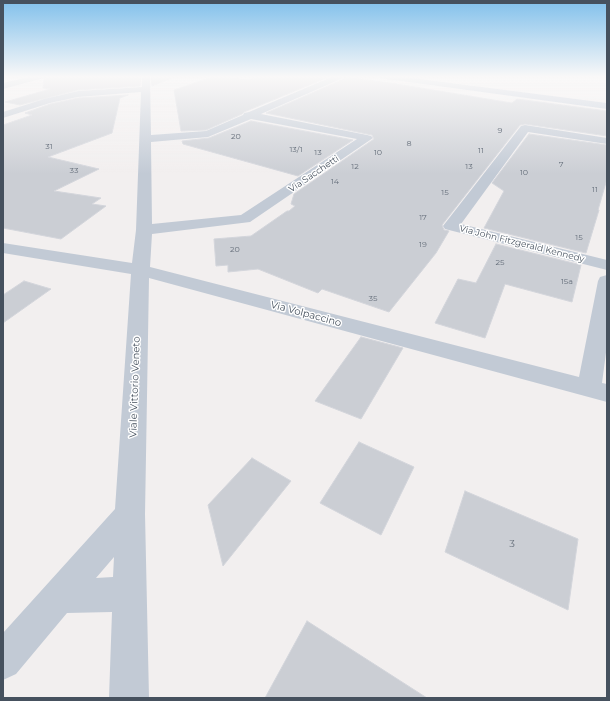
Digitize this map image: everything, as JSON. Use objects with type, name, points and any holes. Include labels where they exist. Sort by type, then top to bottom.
[{"type":"street","points":[[3,115],[24,109]]},
{"type":"street","name":"Viale Vittorio Veneto","points":[[129,698],[130,514],[140,270],[144,230],[145,109]]},
{"type":"street","points":[[144,139],[208,134],[263,109]]},
{"type":"street","name":"Via Sacchetti","points":[[144,230],[245,219],[367,138],[248,115]]},
{"type":"street","name":"Via John Fitzgerald Kennedy","points":[[607,141],[525,128],[451,226],[607,265]]},
{"type":"street","name":"Via Volpaccino","points":[[3,248],[140,270],[598,390]]},
{"type":"street","points":[[598,390],[607,281]]},
{"type":"street","points":[[3,661],[130,514]]},
{"type":"street","points":[[59,596],[130,594]]},
{"type":"building","points":[[37,109],[118,109],[112,133],[48,157],[99,169],[54,191],[101,198],[92,204],[106,206],[61,239],[3,228],[3,125],[32,115],[25,113]]},
{"type":"building","points":[[177,109],[252,109],[206,130],[181,131]]},
{"type":"building","points":[[276,109],[590,109],[607,111],[607,136],[525,124],[520,125],[442,225],[444,230],[449,231],[436,253],[389,312],[322,289],[318,293],[258,269],[228,272],[228,265],[216,266],[214,239],[251,236],[295,206],[291,204],[294,194],[374,139],[372,135],[266,113]]},
{"type":"building","points":[[251,121],[353,140],[298,176],[183,144],[182,141],[209,138]]},
{"type":"building","points":[[529,134],[607,145],[607,179],[586,253],[484,228],[504,191],[492,183]]},
{"type":"building","points":[[496,244],[581,265],[572,302],[505,284],[485,338],[435,323],[458,279],[476,283]]},
{"type":"building","points":[[24,281],[51,289],[3,323],[3,295]]},
{"type":"building","points":[[361,337],[403,348],[361,419],[315,401]]},
{"type":"building","points":[[359,442],[414,467],[381,535],[320,503]]},
{"type":"building","points":[[252,458],[291,481],[223,566],[208,505]]},
{"type":"building","points":[[465,491],[578,539],[568,610],[445,552]]},
{"type":"building","points":[[307,621],[427,698],[265,698]]}]
